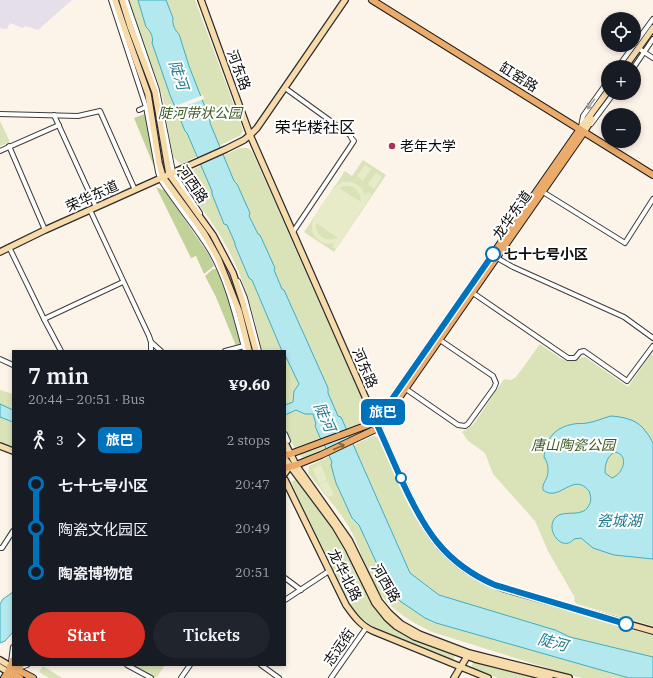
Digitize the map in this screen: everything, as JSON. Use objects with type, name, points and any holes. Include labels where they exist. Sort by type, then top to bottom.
[{"type":"main road","name":"缸窑路","points":[[372,0],[653,175]]},
{"type":"main road","name":"龙华东道","points":[[290,466],[321,455],[356,439],[377,425],[406,389],[543,192],[582,131]]},
{"type":"main road","name":"龙华东道","points":[[377,425],[582,131]]},
{"type":"main road","points":[[287,456],[377,425]]},
{"type":"main road","points":[[4,678],[13,669]]},
{"type":"main road","points":[[13,669],[20,678]]},
{"type":"main road","points":[[13,669],[33,678]]},
{"type":"street","points":[[111,0],[146,107],[158,172],[212,253],[222,274],[230,297],[244,349],[232,350]]},
{"type":"street","name":"河西路","points":[[115,0],[148,94],[162,178],[204,233],[218,258],[239,311],[249,350]]},
{"type":"street","name":"河西路","points":[[122,0],[130,26],[155,92],[171,173],[213,234],[233,274],[244,303],[256,350]]},
{"type":"street","points":[[126,0],[157,90],[171,173],[214,234],[230,263],[245,298],[259,350]]},
{"type":"street","name":"河东路","points":[[201,0],[250,135],[417,513],[439,546],[468,570],[486,581],[505,588],[653,631]]},
{"type":"street","points":[[250,135],[257,128],[346,0]]},
{"type":"street","points":[[623,60],[653,19]]},
{"type":"street","points":[[641,50],[653,28]]},
{"type":"street","points":[[641,50],[653,34]]},
{"type":"street","points":[[641,50],[653,39]]},
{"type":"street","points":[[641,50],[653,58]]},
{"type":"street","points":[[632,60],[639,52]]},
{"type":"street","points":[[285,88],[350,135],[354,141],[293,232]]},
{"type":"street","points":[[148,94],[155,92]]},
{"type":"street","points":[[582,131],[583,116],[601,92]]},
{"type":"street","name":"龙华东道","points":[[582,131],[602,100]]},
{"type":"street","name":"龙华东道","points":[[582,131],[607,100]]},
{"type":"street","points":[[140,110],[146,107]]},
{"type":"street","points":[[0,114],[78,116],[100,111],[135,190]]},
{"type":"street","points":[[54,115],[96,207]]},
{"type":"street","points":[[0,151],[59,125]]},
{"type":"street","name":"荣华东道","points":[[0,252],[45,230],[226,149],[250,135]]},
{"type":"street","points":[[9,146],[45,230]]},
{"type":"street","points":[[543,192],[625,243],[653,199]]},
{"type":"street","points":[[90,210],[151,342],[160,350]]},
{"type":"street","points":[[9,247],[60,350]]},
{"type":"street","points":[[497,258],[513,268],[624,317],[653,338]]},
{"type":"street","points":[[44,319],[123,282]]},
{"type":"street","points":[[472,293],[568,358],[575,358],[580,352],[584,351],[627,381],[653,346]]},
{"type":"street","points":[[406,389],[461,426],[468,424],[494,388],[496,383],[493,376],[440,340]]},
{"type":"street","points":[[151,342],[151,350]]},
{"type":"street","points":[[0,359],[12,365]]},
{"type":"street","name":"河西路","points":[[286,442],[287,456],[290,466],[349,540],[379,601],[389,613],[410,630],[468,654],[550,678]]},
{"type":"street","points":[[0,446],[12,451]]},
{"type":"street","name":"龙华北路","points":[[286,482],[346,605],[366,628],[488,678]]},
{"type":"street","points":[[0,548],[2,548],[12,533]]},
{"type":"street","points":[[286,599],[329,571]]},
{"type":"street","points":[[286,579],[302,590]]},
{"type":"street","name":"志远街","points":[[331,678],[366,628]]},
{"type":"street","points":[[454,678],[468,654]]},
{"type":"street","name":"河西路","points":[[468,654],[569,678]]},
{"type":"street","points":[[0,660],[13,669]]},
{"type":"street","points":[[0,667],[13,669],[24,666]]},
{"type":"street","points":[[129,666],[151,678]]},
{"type":"street","points":[[181,678],[189,666]]},
{"type":"street","points":[[262,666],[279,678]]},
{"type":"shaded area","points":[[0,0],[72,0],[38,30],[25,26],[23,28],[10,23],[7,29],[0,28]]},
{"type":"green space","name":"陡河带状公园","points":[[128,0],[195,0],[242,127],[243,131],[241,135],[181,164],[173,157],[162,94]]},
{"type":"green space","points":[[145,114],[156,169],[134,118]]},
{"type":"green space","points":[[0,121],[10,142],[0,146]]},
{"type":"green space","name":"陡河带状公园","points":[[240,148],[248,148],[252,151],[371,420],[371,426],[368,430],[304,459],[297,453],[286,430],[286,350],[262,350],[247,295],[237,268],[215,227],[184,184],[183,174]]},
{"type":"green space","points":[[363,160],[386,175],[334,252],[304,232],[345,171],[352,176]]},
{"type":"green space","points":[[365,165],[371,169],[363,181],[357,176]]},
{"type":"green space","points":[[376,173],[382,177],[374,189],[368,184]]},
{"type":"green space","points":[[342,182],[350,182],[359,186],[364,192],[365,196],[368,192],[372,194],[336,249],[332,247],[334,243],[327,244],[316,238],[313,234],[312,227],[313,220],[320,208]],"holes":[[[349,186],[357,190],[359,192],[361,202],[339,188]],[[316,223],[338,238],[329,240],[319,235],[317,232]]]},
{"type":"green space","points":[[156,187],[165,191],[209,255],[214,266],[204,274],[196,256],[191,258]]},
{"type":"green space","points":[[213,269],[216,269],[220,278],[233,315],[241,344],[236,346],[216,297],[205,276]]},
{"type":"green space","name":"唐山陶瓷公园","points":[[540,344],[567,361],[585,357],[628,387],[651,354],[653,356],[653,626],[577,604],[574,601],[575,598],[548,551],[535,521],[493,474],[485,453],[468,441],[462,432],[473,425],[504,379],[511,380],[516,377]]},
{"type":"green space","points":[[0,390],[12,394],[12,446],[0,442]]},
{"type":"green space","points":[[373,436],[380,440],[403,494],[422,528],[433,544],[461,571],[483,584],[508,594],[653,635],[653,678],[583,678],[573,676],[432,632],[416,624],[394,609],[382,596],[373,582],[349,527],[308,473],[309,466]]},
{"type":"green space","points":[[321,465],[327,480],[319,483],[313,469]]},
{"type":"green space","points":[[298,478],[332,524],[344,544],[364,587],[378,611],[456,653],[453,660],[373,627],[358,615],[351,606],[291,482]]},
{"type":"green space","points":[[327,481],[334,495],[328,497],[319,484]]},
{"type":"green space","points":[[474,660],[542,678],[498,678],[471,668]]},
{"type":"green space","points":[[43,666],[62,678],[49,678],[39,672]]},
{"type":"green space","points":[[132,666],[164,666],[157,677],[153,678]]},
{"type":"water","name":"陡河","points":[[138,0],[166,0],[173,18],[174,27],[179,34],[210,123],[234,181],[237,184],[250,213],[249,216],[258,234],[260,235],[275,268],[274,270],[282,289],[284,290],[328,388],[328,393],[338,416],[341,417],[410,573],[439,595],[555,630],[570,637],[653,657],[653,678],[629,678],[436,623],[425,618],[400,601],[384,579],[359,525],[352,518],[336,483],[331,465],[332,462],[315,426],[316,424],[313,414],[305,414],[296,410],[286,415],[286,405],[293,402],[294,391],[299,384],[286,357],[286,350],[282,350],[227,225],[224,224],[212,191],[170,95],[152,43],[152,37],[146,27]]},
{"type":"water","points":[[0,404],[12,410],[12,422],[0,417]]},
{"type":"water","name":"瓷城湖","points":[[611,416],[621,417],[635,422],[643,428],[653,443],[653,559],[614,555],[593,548],[581,538],[574,539],[569,543],[560,542],[553,534],[552,523],[555,518],[563,514],[579,513],[583,511],[587,508],[591,498],[588,490],[580,484],[570,486],[554,493],[549,493],[543,490],[543,485],[548,472],[547,463],[544,458],[546,445],[552,435],[561,428]],"holes":[[[615,452],[620,454],[624,460],[622,469],[612,478],[605,473],[606,463],[608,458]]]},
{"type":"water","points":[[12,593],[12,633],[5,641],[0,643],[0,604],[3,599]]},
{"type":"pier","points":[[203,95],[204,99],[174,110],[173,107]]},
{"type":"bus line","name":"旅巴","points":[[493,254],[376,422],[417,513],[439,546],[458,564],[476,576],[495,585],[626,624]]},
{"type":"place","name":"老年大学","points":[[392,146]]},
{"type":"place","name":"七十七号小区","points":[[493,254]]},
{"type":"district","name":"荣华楼社区","points":[[315,127]]}]
